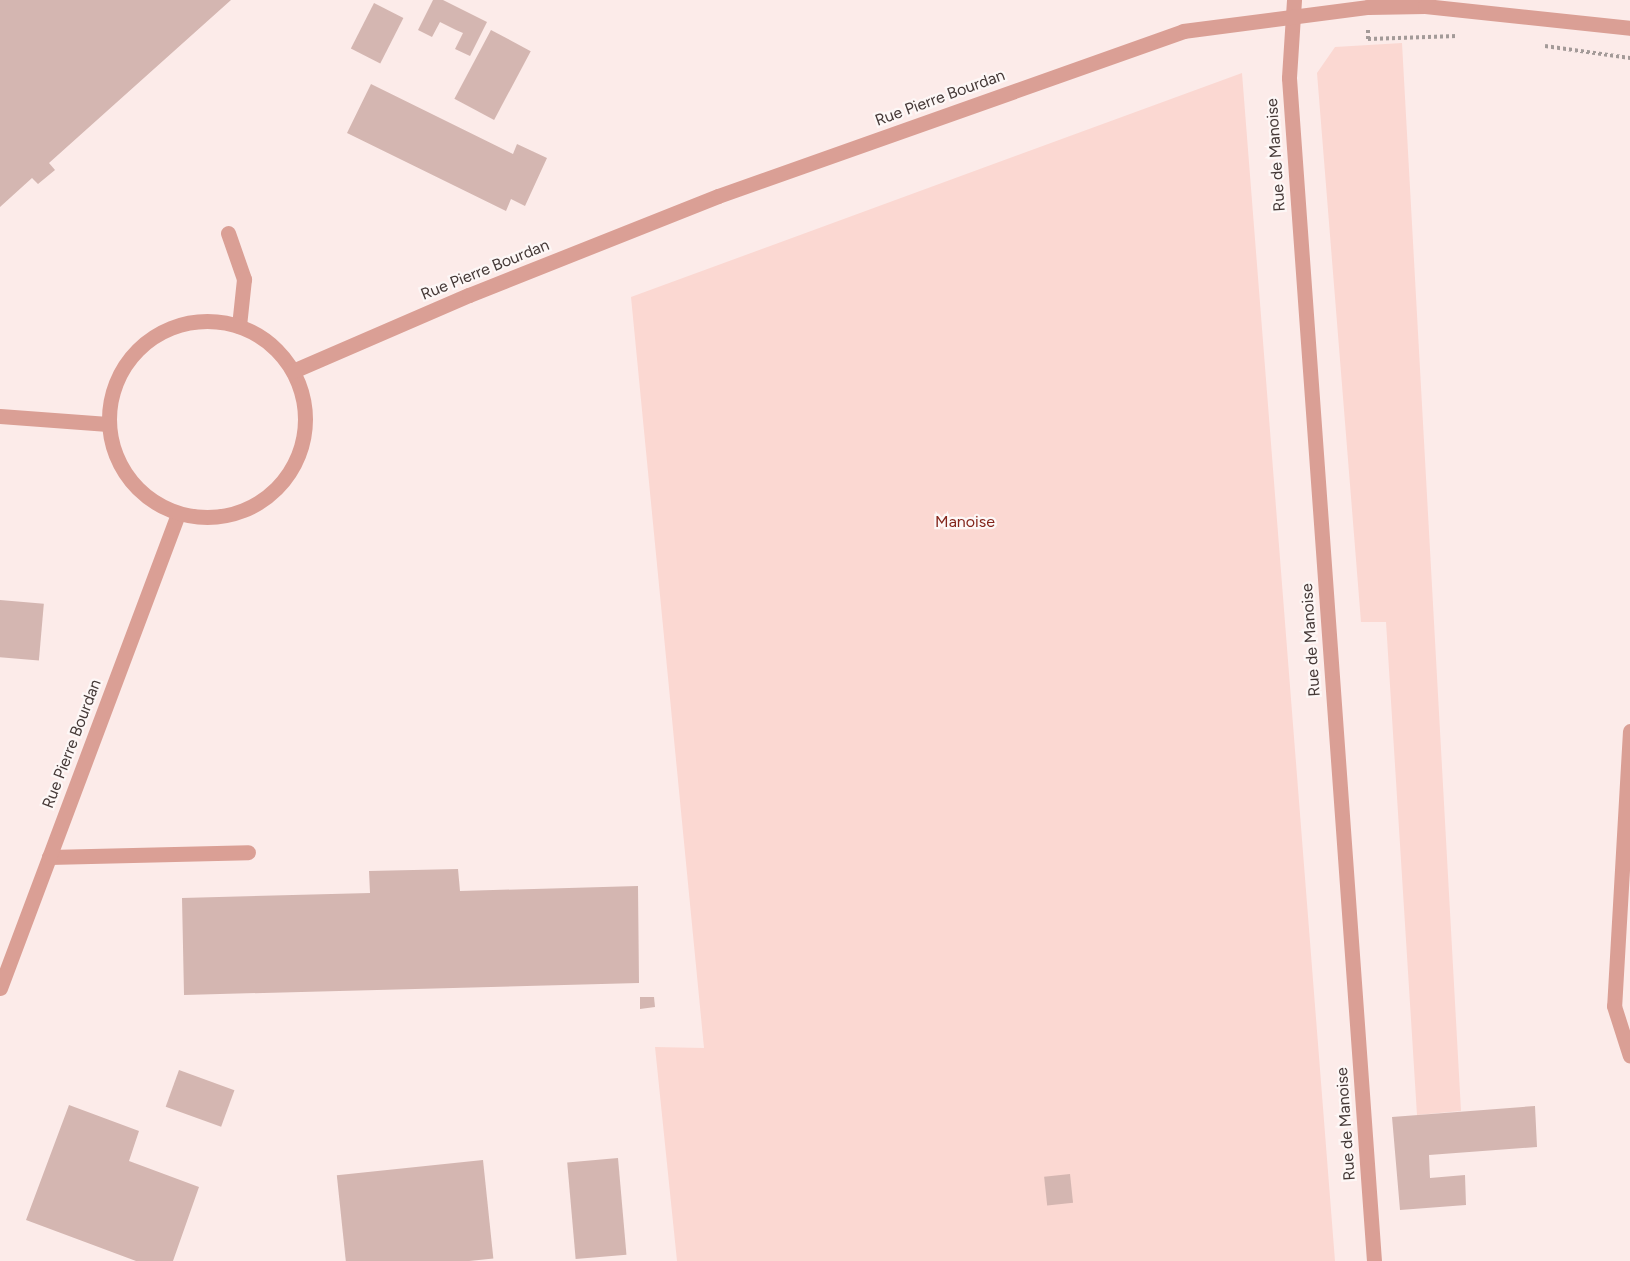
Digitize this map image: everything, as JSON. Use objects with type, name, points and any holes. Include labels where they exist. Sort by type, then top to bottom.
[{"type":"street","name":"Rue Pierre Bourdan","points":[[293,371],[469,295],[729,192],[1183,31],[1293,8],[1425,6],[1630,28]]},
{"type":"street","name":"Rue de Manoise","points":[[1293,8],[1290,90],[1374,1261]]},
{"type":"street","points":[[228,233],[244,279],[239,326]]},
{"type":"street","points":[[189,322],[239,326],[270,344],[293,371],[304,398],[305,428],[298,456],[284,482],[262,501],[236,514],[207,518],[178,514],[139,491],[125,474],[114,454],[108,424],[116,383],[128,361],[145,343],[189,322]]},
{"type":"street","points":[[0,416],[108,424]]},
{"type":"street","name":"Rue Pierre Bourdan","points":[[0,988],[178,514]]},
{"type":"street","points":[[1630,731],[1614,1006],[1630,1056]]},
{"type":"street","points":[[49,857],[248,852]]},
{"type":"path","points":[[1368,7],[1368,39],[1465,36]]},
{"type":"path","points":[[1538,45],[1630,58]]},
{"type":"shaded area","points":[[0,0],[1630,0],[1630,1261],[0,1261]]},
{"type":"green space","points":[[1402,43],[1461,1111],[1417,1115],[1386,622],[1361,622],[1317,73],[1335,47]]},
{"type":"green space","name":"Manoise","points":[[1242,73],[1335,1261],[677,1261],[655,1047],[704,1048],[631,297]]},
{"type":"building","points":[[0,0],[231,0],[49,163],[55,170],[38,184],[32,178],[0,207]]},
{"type":"building","points":[[433,0],[443,0],[487,22],[470,56],[455,49],[463,33],[440,22],[432,37],[418,30]]},
{"type":"building","points":[[374,3],[403,18],[380,63],[351,48]]},
{"type":"building","points":[[491,30],[531,51],[494,120],[454,99]]},
{"type":"building","points":[[371,84],[513,154],[517,144],[547,158],[525,206],[511,199],[506,211],[347,133]]},
{"type":"building","points":[[0,600],[44,604],[39,661],[0,657]]},
{"type":"building","points":[[458,869],[460,891],[638,886],[639,983],[184,995],[182,898],[370,893],[369,871]]},
{"type":"building","points":[[640,997],[654,997],[655,1007],[640,1009]]},
{"type":"building","points":[[179,1070],[234,1090],[221,1127],[166,1107]]},
{"type":"building","points":[[69,1105],[139,1131],[129,1161],[199,1187],[173,1261],[136,1261],[26,1220]]},
{"type":"building","points":[[1535,1106],[1537,1147],[1429,1155],[1430,1178],[1465,1175],[1466,1205],[1400,1210],[1392,1117]]},
{"type":"building","points":[[618,1158],[626,1255],[576,1259],[567,1162]]},
{"type":"building","points":[[483,1160],[493,1258],[469,1261],[346,1261],[337,1175]]},
{"type":"building","points":[[1070,1174],[1073,1203],[1047,1206],[1044,1177]]}]
